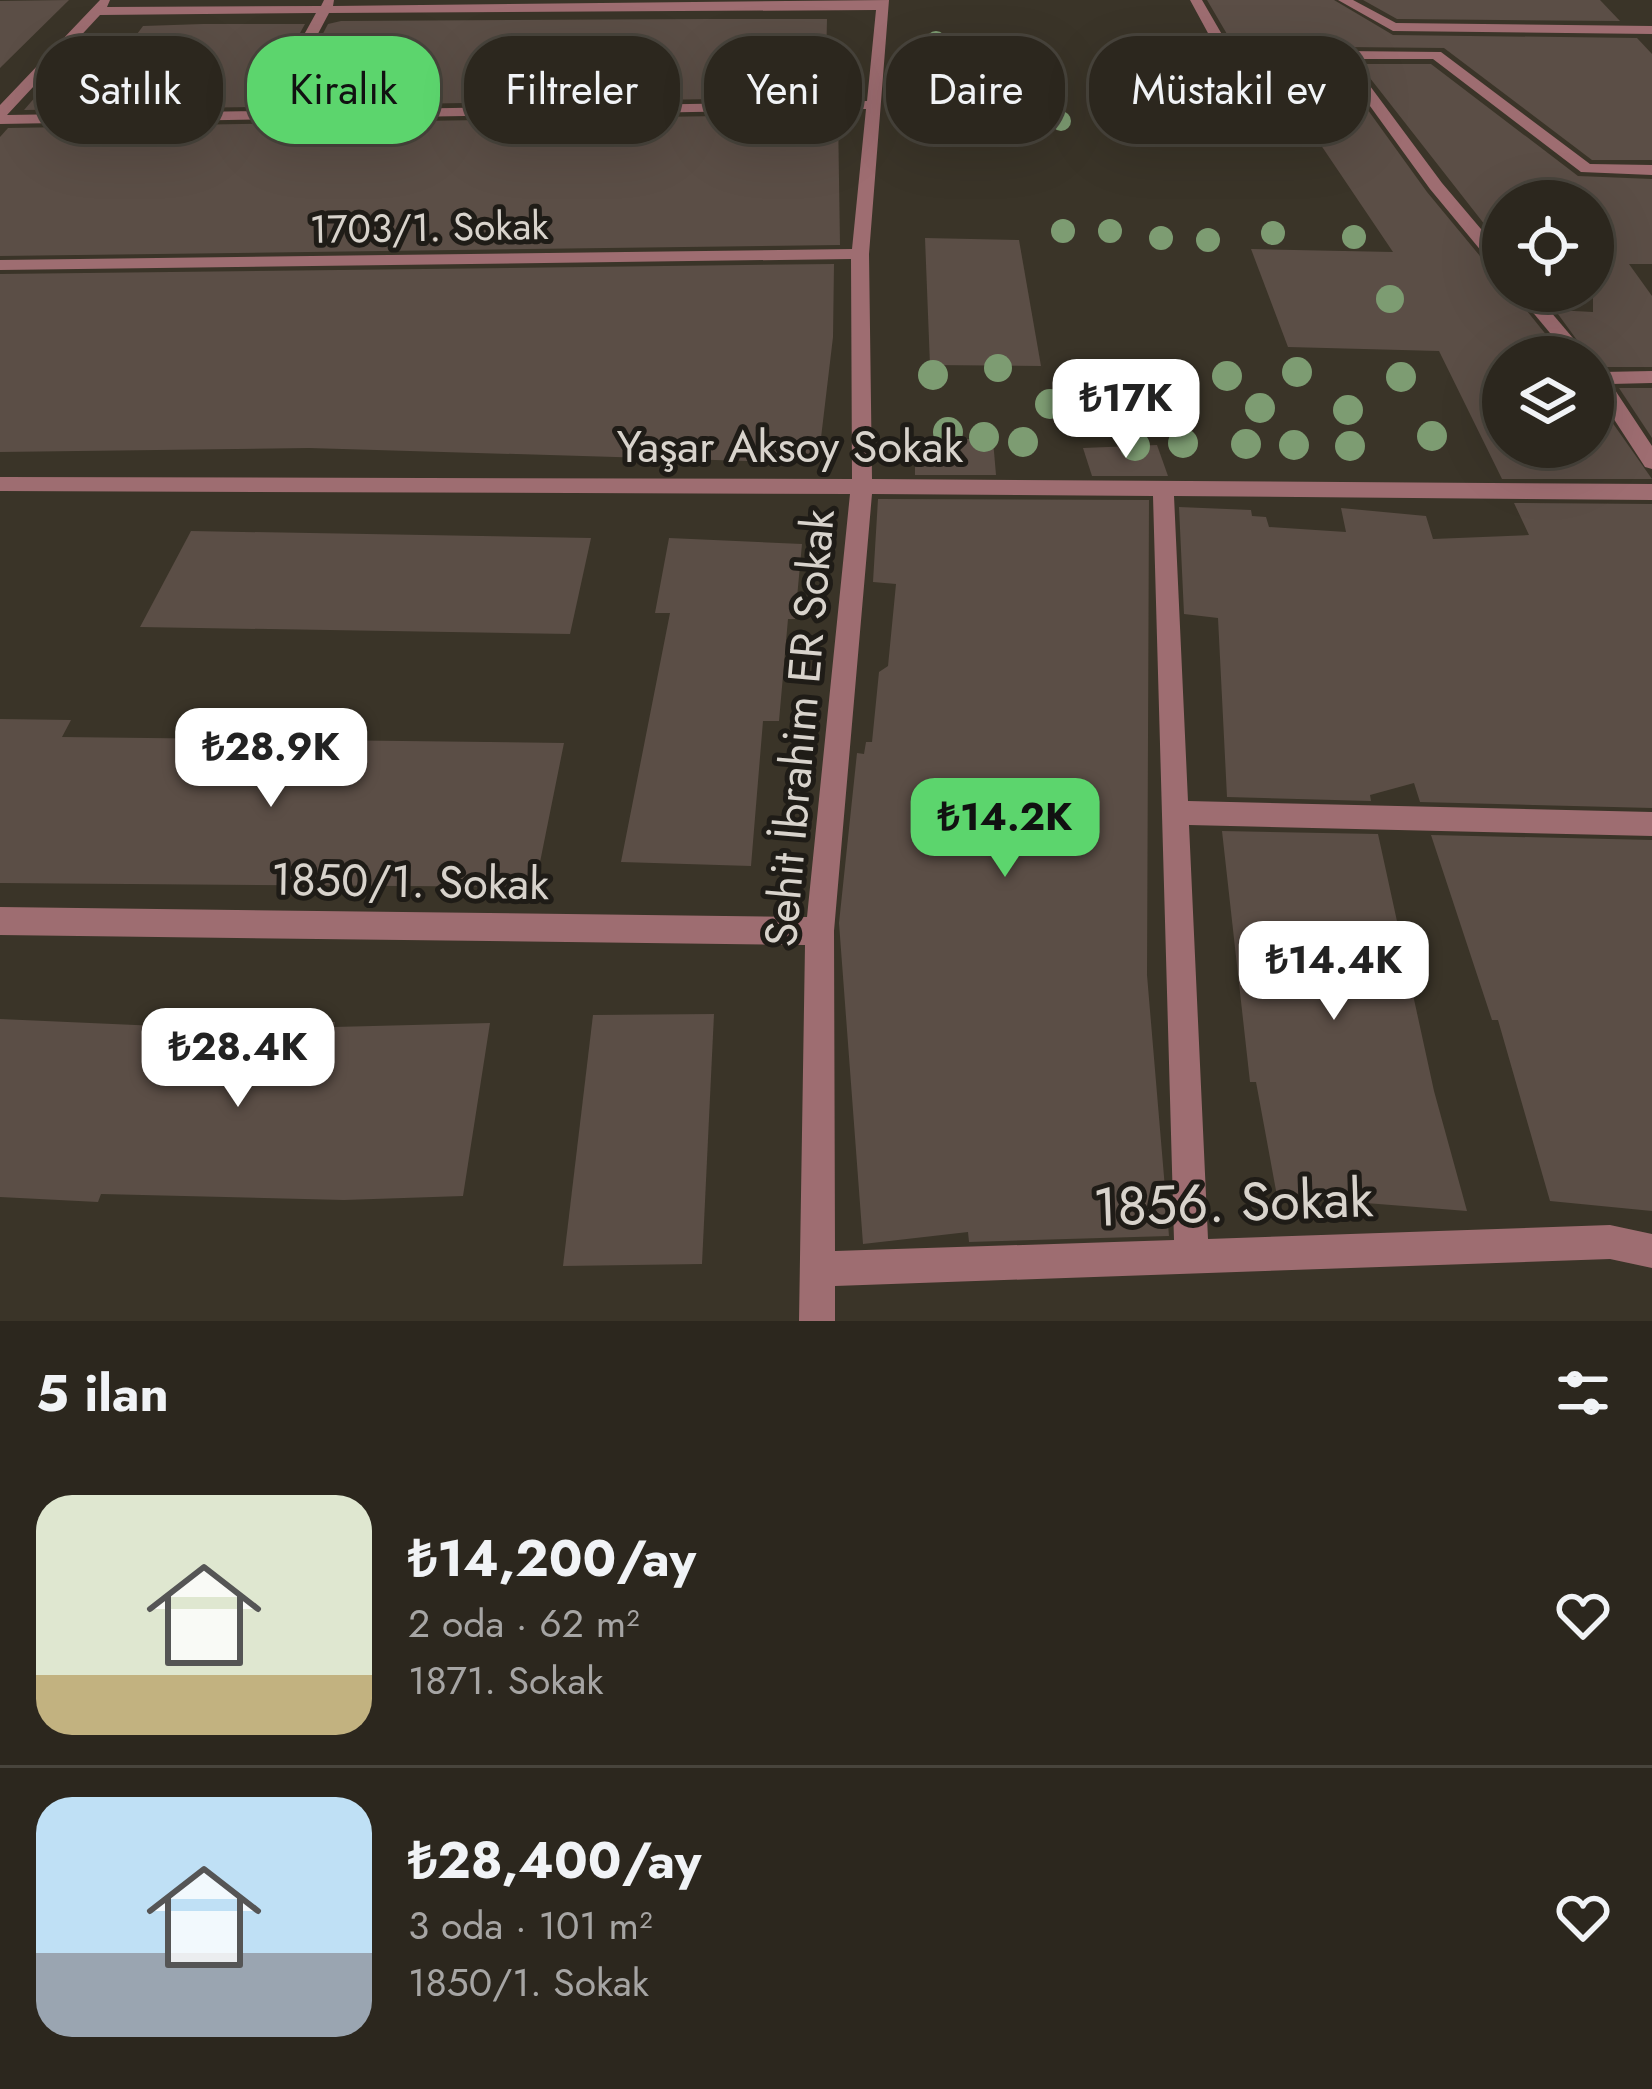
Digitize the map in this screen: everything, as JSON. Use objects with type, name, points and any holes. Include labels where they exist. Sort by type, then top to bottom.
[{"type":"street","points":[[1196,0],[1216,36]]},
{"type":"street","points":[[1344,0],[1436,55],[1586,169],[1652,170]]},
{"type":"street","points":[[0,117],[102,5],[882,3]]},
{"type":"street","name":"Sehit İbrahim ER Sokak","points":[[818,1321],[820,931],[862,483],[860,254],[882,3]]},
{"type":"street","points":[[310,36],[327,5]]},
{"type":"street","points":[[1393,27],[1652,30]]},
{"type":"street","points":[[1368,56],[1436,55]]},
{"type":"street","points":[[1368,93],[1482,241]]},
{"type":"street","points":[[440,114],[871,105]]},
{"type":"street","points":[[0,117],[247,117]]},
{"type":"street","name":"1703/1. Sokak","points":[[0,265],[860,254]]},
{"type":"street","points":[[1542,312],[1562,336]]},
{"type":"street","points":[[1614,376],[1652,377]]},
{"type":"street","points":[[1614,404],[1652,462]]},
{"type":"street","name":"Yaşar Aksoy Sokak","points":[[0,484],[862,483],[1163,491],[1652,492]]},
{"type":"street","points":[[1163,491],[1192,1255]]},
{"type":"street","points":[[1178,813],[1652,824]]},
{"type":"street","name":"1850/1. Sokak","points":[[0,921],[820,931]]},
{"type":"street","name":"1856. Sokak","points":[[815,1268],[1610,1242],[1652,1250]]},
{"type":"building","points":[[69,0],[0,68],[0,1]]},
{"type":"building","points":[[1207,0],[1334,0],[1393,35],[1637,38],[1652,54],[1652,160],[1592,160],[1444,48],[1368,47],[1368,36],[1228,36]]},
{"type":"building","points":[[1363,0],[1600,0],[1620,21],[1397,19]]},
{"type":"building","points":[[827,19],[827,36],[704,36],[704,99],[680,100],[680,36],[464,36],[464,103],[440,103],[440,36],[322,36],[328,24]]},
{"type":"building","points":[[305,24],[298,36],[247,36],[247,107],[223,107],[223,36],[136,36],[143,26]]},
{"type":"building","points":[[1368,64],[1431,64],[1578,176],[1652,179],[1652,264],[1629,264],[1652,296],[1652,367],[1614,367],[1614,336],[1574,336],[1556,312],[1614,312],[1614,180],[1482,180],[1482,221],[1368,76]]},
{"type":"building","points":[[1368,110],[1482,258],[1482,312],[1528,312],[1547,336],[1482,336],[1482,438],[1439,351],[1288,347],[1251,249],[1393,252],[1320,144],[1368,144]]},
{"type":"building","points":[[704,116],[704,144],[838,144],[840,245],[0,256],[0,137],[8,128],[36,128],[36,144],[223,144],[223,124],[247,124],[247,144],[440,144],[440,121],[464,120],[464,144],[680,144],[680,117]]},
{"type":"building","points":[[925,238],[1019,240],[1041,366],[930,365]]},
{"type":"building","points":[[834,264],[833,337],[818,463],[309,448],[0,452],[0,274]]},
{"type":"building","points":[[1619,388],[1652,388],[1652,438]]},
{"type":"building","points":[[1614,425],[1652,479],[1502,479],[1497,468],[1614,468]]},
{"type":"building","points":[[915,437],[993,440],[996,475],[915,475]]},
{"type":"building","points":[[1157,445],[1168,476],[1092,476],[1083,448]]},
{"type":"building","points":[[878,499],[1149,500],[1147,975],[1169,1236],[969,1242],[968,1232],[863,1244],[839,923],[857,753],[864,754],[866,742],[872,742],[879,672],[888,666],[896,584],[873,582]]},
{"type":"building","points":[[1514,503],[1652,504],[1652,808],[1420,802],[1414,783],[1370,795],[1371,801],[1227,797],[1218,618],[1184,614],[1179,507],[1251,510],[1252,516],[1266,517],[1269,527],[1346,532],[1341,508],[1426,516],[1433,539],[1529,535]]},
{"type":"building","points":[[191,531],[591,538],[570,634],[140,627]]},
{"type":"building","points":[[669,538],[802,544],[795,619],[788,619],[779,721],[763,721],[751,866],[621,862],[670,613],[655,613]]},
{"type":"building","points":[[0,719],[71,720],[62,737],[564,743],[535,887],[0,883]]},
{"type":"building","points":[[1222,831],[1378,834],[1434,1091],[1467,1211],[1277,1196],[1256,1082],[1250,1082]]},
{"type":"building","points":[[1431,835],[1652,840],[1652,1211],[1550,1201],[1498,1020],[1492,1020]]},
{"type":"building","points":[[714,1014],[702,1264],[563,1266],[593,1015]]},
{"type":"building","points":[[0,1019],[203,1028],[206,1020],[335,1022],[334,1027],[490,1023],[463,1196],[344,1200],[101,1194],[98,1202],[0,1197]]}]
